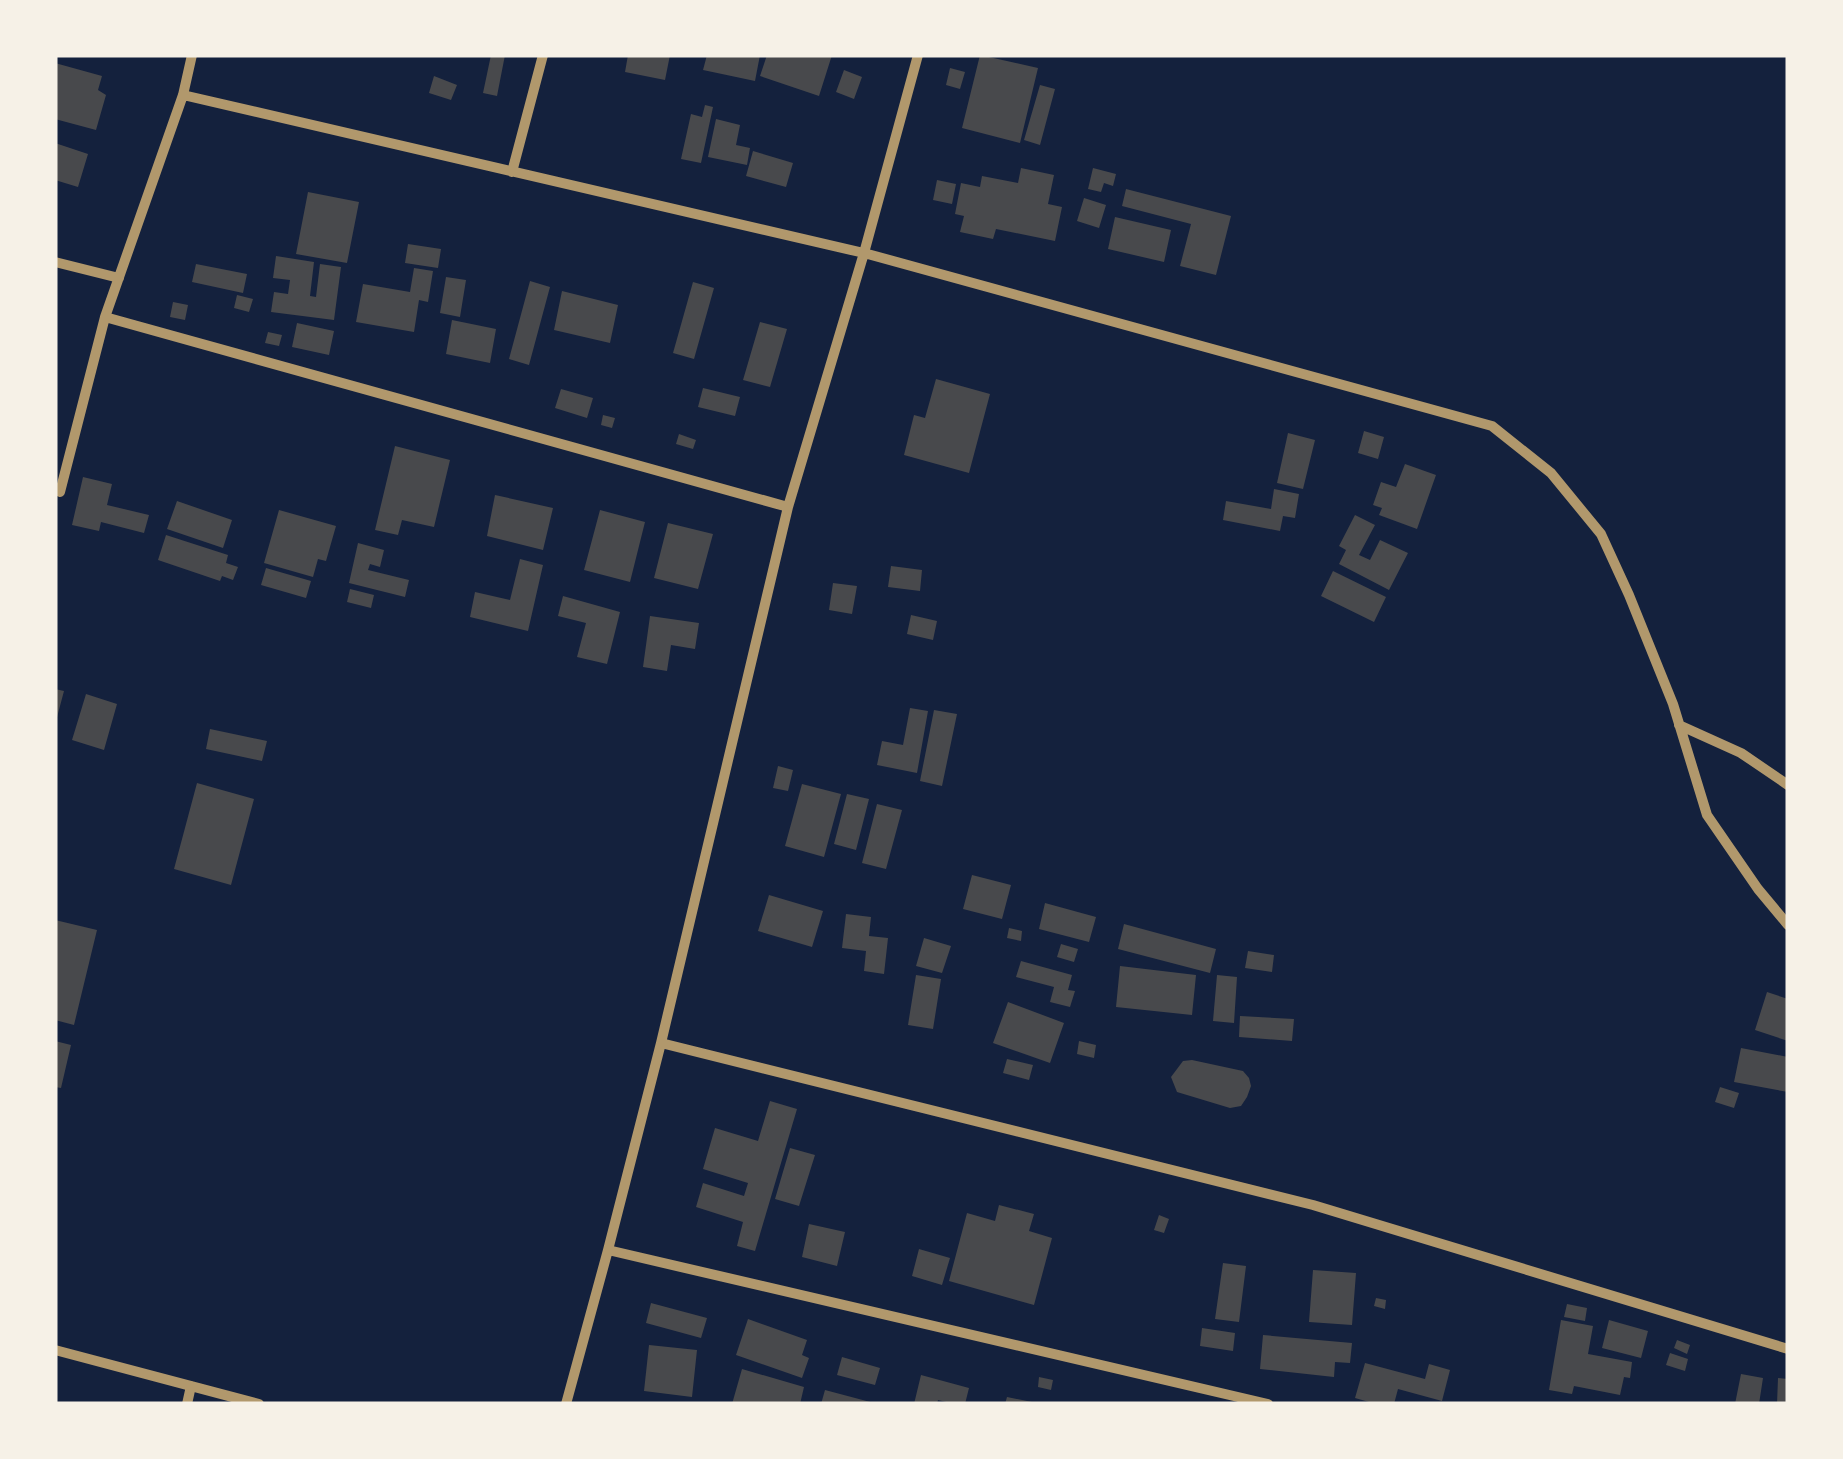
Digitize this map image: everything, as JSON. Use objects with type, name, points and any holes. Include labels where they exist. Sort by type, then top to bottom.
[{"type":"street","points":[[60,492],[105,317],[183,95],[192,55]]},
{"type":"street","points":[[512,172],[544,55]]},
{"type":"street","points":[[566,1404],[661,1044],[788,507],[918,55]]},
{"type":"street","points":[[183,95],[864,253],[1492,426],[1551,473],[1601,534],[1673,704],[1707,814],[1758,889],[1788,924]]},
{"type":"street","points":[[55,262],[119,278]]},
{"type":"street","points":[[105,317],[788,507]]},
{"type":"street","points":[[1679,725],[1741,753],[1788,784]]},
{"type":"street","points":[[661,1044],[1313,1204],[1788,1349]]},
{"type":"street","points":[[608,1250],[1268,1404]]},
{"type":"street","points":[[55,1350],[259,1404]]},
{"type":"street","points":[[187,1404],[191,1386]]},
{"type":"building","points":[[491,55],[505,55],[497,96],[483,93]]},
{"type":"building","points":[[628,55],[670,55],[665,80],[625,72]]},
{"type":"building","points":[[707,55],[760,55],[755,81],[703,70]]},
{"type":"building","points":[[767,55],[832,55],[819,96],[760,76]]},
{"type":"building","points":[[980,55],[1038,68],[1020,143],[962,128]]},
{"type":"building","points":[[55,63],[102,76],[98,90],[106,95],[96,130],[55,119]]},
{"type":"building","points":[[950,68],[965,72],[960,89],[946,85]]},
{"type":"building","points":[[844,70],[862,77],[854,99],[836,92]]},
{"type":"building","points":[[434,76],[457,85],[451,100],[429,93]]},
{"type":"building","points":[[1040,85],[1055,89],[1040,145],[1024,140]]},
{"type":"building","points":[[705,105],[713,107],[701,163],[681,159],[691,114],[702,117]]},
{"type":"building","points":[[716,119],[740,125],[736,145],[750,148],[747,165],[708,157]]},
{"type":"building","points":[[55,143],[88,154],[78,187],[55,180]]},
{"type":"building","points":[[753,151],[793,163],[786,187],[746,176]]},
{"type":"building","points":[[1021,168],[1054,175],[1048,204],[1062,207],[1055,241],[996,229],[993,239],[960,232],[964,216],[955,214],[961,183],[980,187],[982,176],[1018,183]]},
{"type":"building","points":[[1093,168],[1116,174],[1113,186],[1104,183],[1101,192],[1088,189]]},
{"type":"building","points":[[937,180],[956,184],[952,204],[933,200]]},
{"type":"building","points":[[1126,189],[1231,216],[1216,275],[1180,266],[1191,224],[1122,206]]},
{"type":"building","points":[[308,192],[359,202],[347,263],[296,254]]},
{"type":"building","points":[[1084,198],[1106,205],[1099,228],[1077,221]]},
{"type":"building","points":[[1115,217],[1171,230],[1164,262],[1108,249]]},
{"type":"building","points":[[408,244],[441,249],[438,268],[405,263]]},
{"type":"building","points":[[276,256],[314,262],[310,296],[316,297],[320,264],[341,267],[334,320],[271,312],[274,292],[288,294],[290,280],[273,278]]},
{"type":"building","points":[[196,264],[247,274],[243,293],[192,282]]},
{"type":"building","points":[[414,268],[433,271],[428,302],[419,300],[414,332],[356,322],[363,284],[410,292]]},
{"type":"building","points":[[446,277],[466,280],[460,317],[440,313]]},
{"type":"building","points":[[530,281],[550,287],[529,365],[509,359]]},
{"type":"building","points":[[693,282],[714,288],[694,359],[673,353]]},
{"type":"building","points":[[562,291],[618,305],[610,343],[554,330]]},
{"type":"building","points":[[237,295],[253,299],[249,312],[234,308]]},
{"type":"building","points":[[173,302],[188,305],[185,320],[170,317]]},
{"type":"building","points":[[452,320],[496,329],[490,363],[446,354]]},
{"type":"building","points":[[760,322],[787,329],[770,387],[743,380]]},
{"type":"building","points":[[297,323],[334,331],[329,355],[292,347]]},
{"type":"building","points":[[268,332],[282,335],[279,346],[265,343]]},
{"type":"building","points":[[936,379],[990,394],[969,473],[904,455],[914,415],[925,418]]},
{"type":"building","points":[[703,388],[740,397],[735,416],[698,407]]},
{"type":"building","points":[[561,389],[593,398],[587,418],[555,408]]},
{"type":"building","points":[[603,415],[615,418],[612,428],[601,425]]},
{"type":"building","points":[[1364,431],[1384,437],[1378,459],[1358,453]]},
{"type":"building","points":[[1288,433],[1315,440],[1303,489],[1277,483]]},
{"type":"building","points":[[679,434],[696,440],[693,449],[676,444]]},
{"type":"building","points":[[395,446],[450,460],[434,527],[402,520],[398,535],[375,530]]},
{"type":"building","points":[[1405,464],[1436,475],[1417,529],[1379,515],[1382,508],[1373,505],[1381,482],[1396,487]]},
{"type":"building","points":[[83,477],[112,484],[107,505],[149,515],[144,533],[101,522],[99,531],[72,525]]},
{"type":"building","points":[[1274,489],[1299,494],[1295,518],[1283,516],[1280,531],[1223,520],[1226,501],[1271,509]]},
{"type":"building","points":[[495,495],[553,508],[543,550],[487,536]]},
{"type":"building","points":[[177,501],[232,520],[223,548],[167,529]]},
{"type":"building","points":[[279,510],[336,526],[326,561],[318,559],[313,577],[264,563]]},
{"type":"building","points":[[600,510],[645,522],[630,582],[584,570]]},
{"type":"building","points":[[1355,515],[1375,525],[1359,555],[1370,560],[1380,540],[1408,553],[1389,590],[1339,564],[1346,550],[1339,546]]},
{"type":"building","points":[[668,523],[713,534],[698,589],[654,578]]},
{"type":"building","points":[[166,535],[228,555],[226,563],[238,567],[233,580],[222,576],[220,581],[158,560]]},
{"type":"building","points":[[358,543],[384,550],[380,567],[370,564],[368,570],[409,580],[405,597],[349,583]]},
{"type":"building","points":[[520,559],[543,565],[528,631],[470,617],[475,592],[510,600]]},
{"type":"building","points":[[891,566],[922,570],[920,591],[888,587]]},
{"type":"building","points":[[266,568],[311,581],[306,598],[261,585]]},
{"type":"building","points":[[1333,571],[1386,597],[1374,622],[1321,596]]},
{"type":"building","points":[[833,583],[857,586],[852,614],[829,610]]},
{"type":"building","points":[[350,589],[374,595],[371,608],[347,602]]},
{"type":"building","points":[[563,596],[620,612],[607,664],[577,657],[586,623],[558,616]]},
{"type":"building","points":[[911,615],[937,621],[933,640],[907,634]]},
{"type":"building","points":[[650,616],[699,623],[695,649],[671,645],[667,671],[643,667]]},
{"type":"building","points":[[55,689],[64,691],[56,721],[55,720]]},
{"type":"building","points":[[86,694],[117,704],[104,750],[72,740]]},
{"type":"building","points":[[910,708],[928,711],[917,773],[877,765],[882,741],[903,745]]},
{"type":"building","points":[[934,710],[957,714],[942,786],[920,781]]},
{"type":"building","points":[[210,729],[267,741],[262,761],[206,749]]},
{"type":"building","points":[[778,766],[793,770],[788,791],[773,788]]},
{"type":"building","points":[[197,783],[254,799],[231,885],[174,869]]},
{"type":"building","points":[[802,784],[841,794],[824,857],[785,846]]},
{"type":"building","points":[[847,794],[869,799],[856,850],[834,844]]},
{"type":"building","points":[[877,804],[902,810],[886,869],[862,863]]},
{"type":"building","points":[[972,875],[1011,885],[1002,919],[963,909]]},
{"type":"building","points":[[769,895],[823,911],[812,947],[758,931]]},
{"type":"building","points":[[1045,903],[1096,917],[1089,942],[1039,929]]},
{"type":"building","points":[[846,914],[871,917],[869,936],[888,938],[884,974],[864,971],[866,951],[842,948]]},
{"type":"building","points":[[55,920],[97,930],[74,1025],[55,1020]]},
{"type":"building","points":[[1124,924],[1216,949],[1210,973],[1118,949]]},
{"type":"building","points":[[1009,928],[1022,931],[1021,941],[1007,938]]},
{"type":"building","points":[[924,938],[951,946],[942,973],[916,966]]},
{"type":"building","points":[[1061,944],[1078,949],[1074,962],[1057,957]]},
{"type":"building","points":[[1248,951],[1274,955],[1272,972],[1245,968]]},
{"type":"building","points":[[1021,961],[1072,975],[1068,990],[1075,991],[1070,1007],[1050,1002],[1054,987],[1016,977]]},
{"type":"building","points":[[1120,966],[1196,975],[1192,1015],[1116,1007]]},
{"type":"building","points":[[916,975],[941,979],[933,1029],[908,1025]]},
{"type":"building","points":[[1217,975],[1237,977],[1234,1023],[1213,1021]]},
{"type":"building","points":[[1767,992],[1788,999],[1788,1041],[1755,1030]]},
{"type":"building","points":[[1008,1002],[1064,1023],[1050,1063],[993,1043]]},
{"type":"building","points":[[1240,1016],[1294,1019],[1292,1041],[1239,1037]]},
{"type":"building","points":[[55,1041],[71,1045],[61,1088],[55,1087]]},
{"type":"building","points":[[1079,1041],[1096,1045],[1094,1058],[1077,1054]]},
{"type":"building","points":[[1741,1048],[1788,1057],[1788,1092],[1734,1082]]},
{"type":"building","points":[[1007,1059],[1033,1065],[1029,1080],[1003,1073]]},
{"type":"building","points":[[1183,1061],[1243,1071],[1251,1086],[1241,1106],[1230,1108],[1177,1092],[1171,1077]]},
{"type":"building","points":[[1720,1087],[1739,1093],[1734,1108],[1715,1102]]},
{"type":"building","points":[[770,1101],[797,1109],[755,1251],[737,1246],[743,1222],[696,1207],[703,1183],[744,1196],[748,1183],[703,1169],[715,1128],[758,1141]]},
{"type":"building","points":[[790,1148],[815,1155],[799,1206],[775,1199]]},
{"type":"building","points":[[999,1205],[1034,1214],[1029,1231],[1052,1238],[1034,1305],[949,1281],[967,1213],[995,1221]]},
{"type":"building","points":[[1159,1215],[1169,1219],[1164,1233],[1154,1230]]},
{"type":"building","points":[[809,1224],[845,1232],[837,1266],[802,1257]]},
{"type":"building","points":[[919,1249],[950,1258],[942,1285],[912,1276]]},
{"type":"building","points":[[1223,1263],[1246,1266],[1239,1322],[1215,1319]]},
{"type":"building","points":[[1313,1270],[1356,1273],[1352,1325],[1309,1322]]},
{"type":"building","points":[[1376,1298],[1386,1300],[1385,1309],[1374,1306]]},
{"type":"building","points":[[651,1303],[707,1318],[701,1338],[646,1323]]},
{"type":"building","points":[[1567,1304],[1587,1308],[1585,1321],[1564,1317]]},
{"type":"building","points":[[748,1319],[807,1340],[802,1355],[809,1358],[802,1378],[736,1355]]},
{"type":"building","points":[[1561,1320],[1593,1326],[1588,1354],[1632,1362],[1630,1378],[1624,1377],[1620,1395],[1574,1386],[1572,1394],[1549,1390]]},
{"type":"building","points":[[1609,1320],[1648,1331],[1641,1358],[1602,1348]]},
{"type":"building","points":[[1202,1328],[1235,1333],[1233,1351],[1200,1346]]},
{"type":"building","points":[[1263,1335],[1352,1343],[1350,1363],[1335,1362],[1334,1377],[1260,1369]]},
{"type":"building","points":[[1677,1340],[1690,1345],[1687,1354],[1674,1348]]},
{"type":"building","points":[[649,1345],[697,1350],[692,1397],[644,1391]]},
{"type":"building","points":[[1670,1353],[1688,1359],[1685,1371],[1666,1365]]},
{"type":"building","points":[[842,1357],[880,1368],[875,1385],[837,1375]]},
{"type":"building","points":[[1365,1363],[1425,1379],[1429,1364],[1450,1370],[1442,1401],[1398,1389],[1394,1404],[1355,1398]]},
{"type":"building","points":[[742,1369],[804,1387],[800,1404],[732,1404]]},
{"type":"building","points":[[1741,1374],[1763,1378],[1759,1404],[1735,1404]]},
{"type":"building","points":[[921,1375],[969,1388],[965,1404],[938,1400],[937,1404],[914,1404]]},
{"type":"building","points":[[1039,1377],[1053,1380],[1051,1390],[1038,1387]]},
{"type":"building","points":[[1778,1378],[1788,1379],[1788,1404],[1777,1404]]},
{"type":"building","points":[[825,1390],[874,1403],[874,1404],[821,1404]]},
{"type":"building","points":[[1007,1397],[1032,1402],[1032,1404],[1005,1404]]}]
